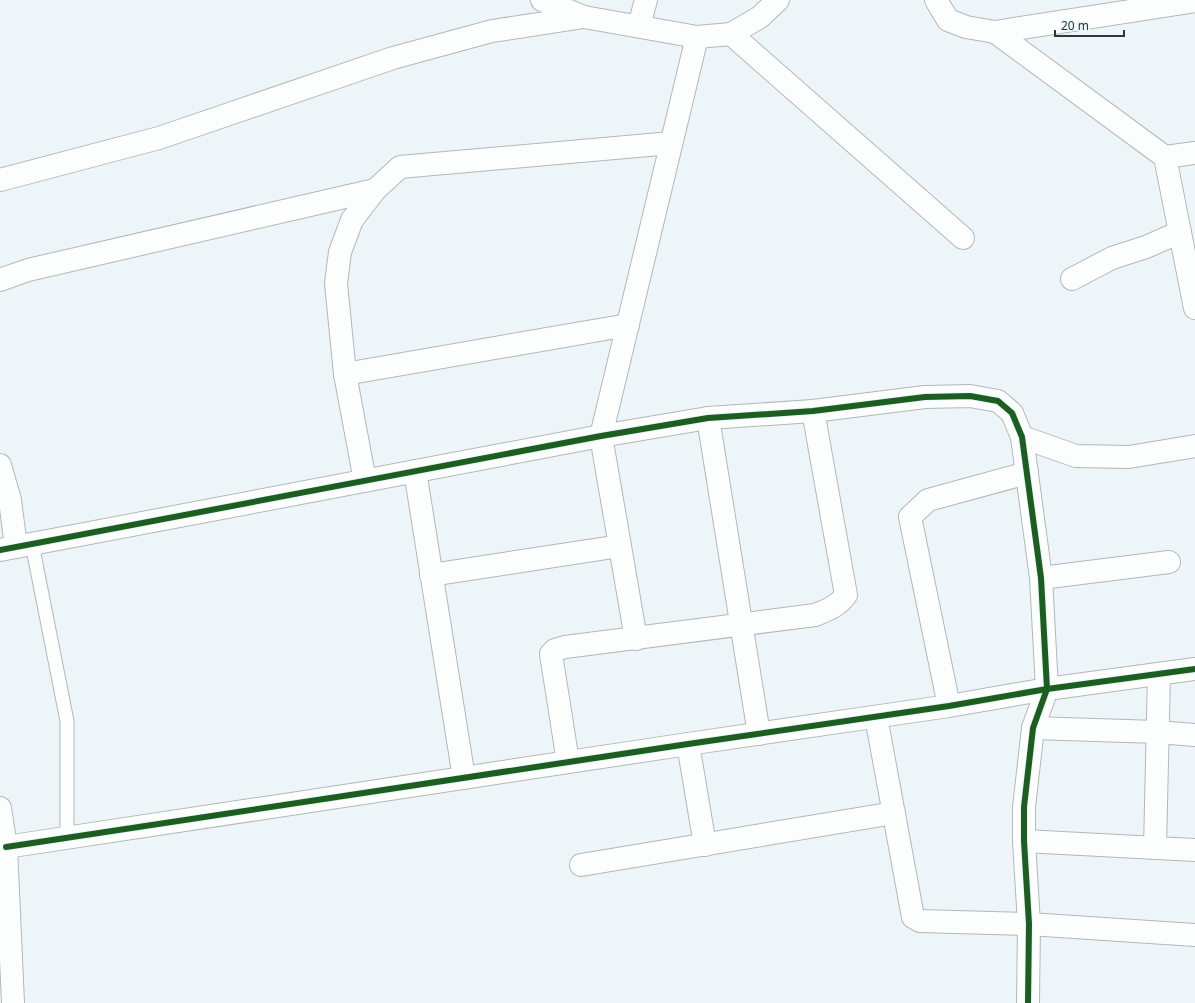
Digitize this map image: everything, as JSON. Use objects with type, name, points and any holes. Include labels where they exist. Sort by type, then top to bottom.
[{"type":"main road","points":[[542,0],[584,17],[697,37],[731,34],[760,18],[778,0]]},
{"type":"main road","points":[[639,26],[646,0]]},
{"type":"main road","points":[[936,0],[948,20],[966,27],[994,32],[1138,5],[1195,1]]},
{"type":"main road","points":[[0,180],[159,138],[393,58],[492,31],[584,17]]},
{"type":"main road","points":[[994,32],[1165,157],[1195,308]]},
{"type":"main road","points":[[731,34],[964,238]]},
{"type":"main road","points":[[636,638],[601,436],[697,37]]},
{"type":"main road","points":[[365,481],[345,374],[336,283],[340,252],[352,220],[375,190],[400,167],[671,143]]},
{"type":"main road","points":[[1165,157],[1195,153]]},
{"type":"main road","points":[[0,280],[28,270],[375,190]]},
{"type":"main road","points":[[1072,279],[1112,258],[1146,248],[1180,232]]},
{"type":"main road","points":[[345,374],[628,325]]},
{"type":"main road","points":[[0,465],[10,500],[16,547],[601,436],[708,418],[813,411],[926,397],[970,396],[998,401],[1012,413],[1022,437],[1041,578],[1047,689],[1033,728],[1024,808],[1024,841],[1029,924],[1028,1003]]},
{"type":"main road","points":[[568,762],[551,654],[555,650],[565,647],[815,615],[841,602],[846,595],[813,411]]},
{"type":"main road","points":[[708,418],[759,734]]},
{"type":"main road","points":[[1022,437],[1076,456],[1129,457],[1195,446]]},
{"type":"main road","points":[[415,471],[464,778]]},
{"type":"main road","points":[[949,706],[910,518],[928,500],[1027,473]]},
{"type":"main road","points":[[431,575],[620,546]]},
{"type":"main road","points":[[1041,578],[1169,562]]},
{"type":"main road","points":[[6,847],[949,706],[1047,689],[1195,669]]},
{"type":"main road","points":[[1155,848],[1159,675]]},
{"type":"main road","points":[[876,717],[913,917],[920,921],[1029,924],[1195,935]]},
{"type":"main road","points":[[1033,728],[1158,732],[1195,735]]},
{"type":"main road","points":[[688,744],[705,844]]},
{"type":"main road","points":[[0,808],[6,847],[13,1003]]},
{"type":"main road","points":[[581,865],[894,813]]},
{"type":"main road","points":[[1024,841],[1195,850]]},
{"type":"lane","points":[[16,547],[67,721],[67,838]]},
{"type":"cycle path","points":[[0,550],[601,436],[708,418],[813,411],[925,397],[970,396],[998,401],[1012,413],[1022,437],[1041,578],[1047,689],[1033,728],[1024,807],[1024,841],[1029,924],[1028,1003]]},
{"type":"cycle path","points":[[6,847],[949,706],[1047,689],[1195,669]]}]
